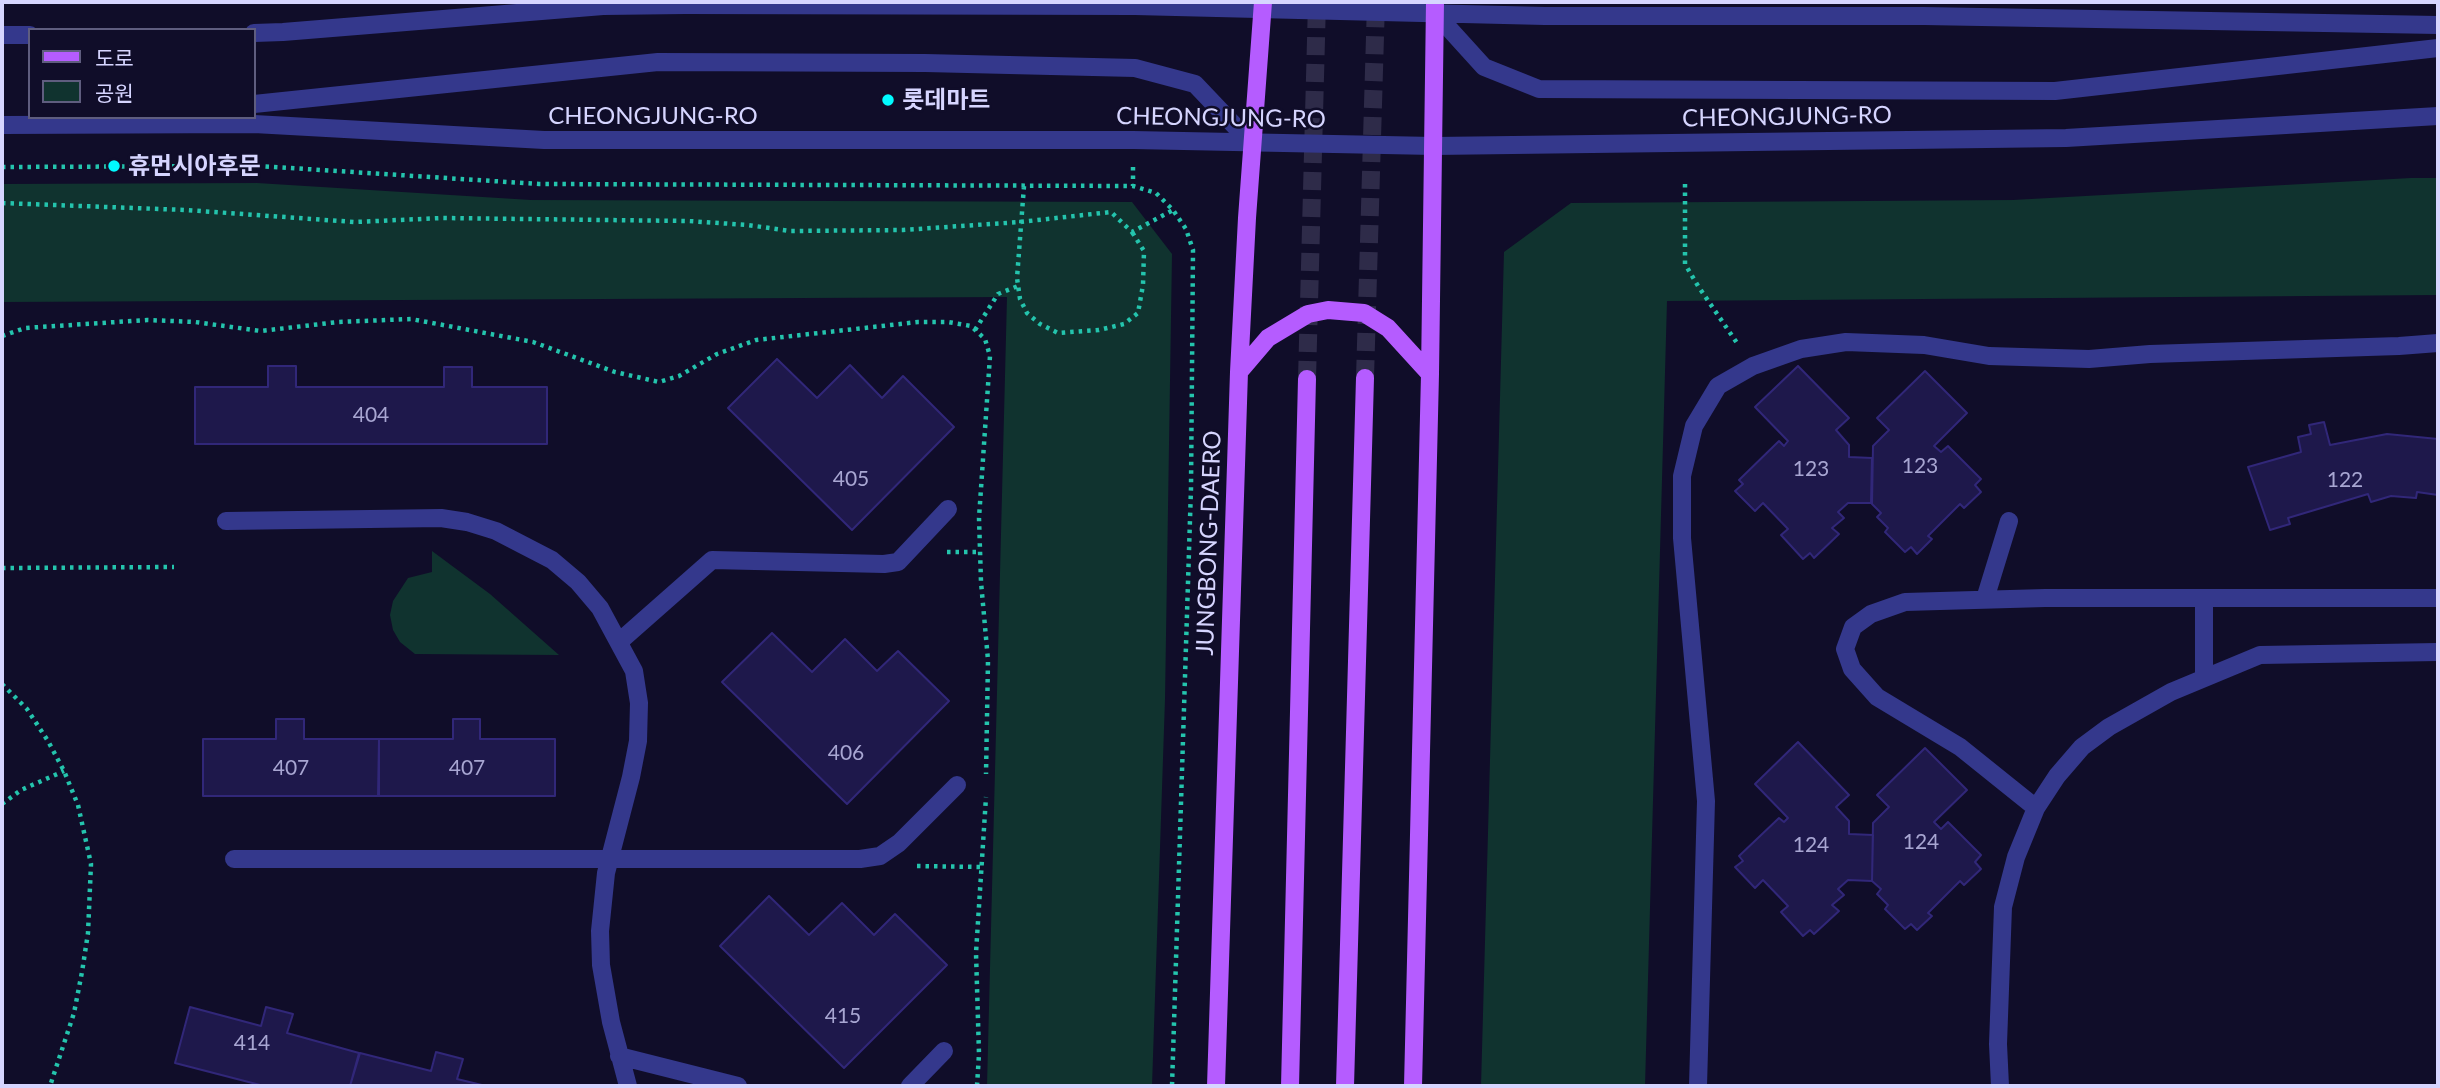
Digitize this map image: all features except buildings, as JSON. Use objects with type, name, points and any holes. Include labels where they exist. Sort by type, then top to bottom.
[{"type":"main road","name":"JUNGBONG-DAERO","points":[[1216,1086],[1239,372],[1263,5]]},
{"type":"main road","points":[[1413,1086],[1430,374],[1435,7]]},
{"type":"main road","points":[[1239,372],[1268,338],[1308,314],[1328,310],[1364,313],[1388,328],[1430,374]]},
{"type":"main road","points":[[1345,1086],[1365,378]]},
{"type":"main road","points":[[1290,1086],[1307,379]]},
{"type":"street","points":[[256,33],[617,6],[1263,5],[1435,7],[1545,16],[1924,16],[2438,25]]},
{"type":"street","points":[[1435,7],[1483,67],[1539,89],[2055,91],[2438,48]]},
{"type":"street","points":[[2,35],[28,35]]},
{"type":"street","points":[[256,104],[658,62],[911,63],[1135,68],[1195,84],[1252,144]]},
{"type":"street","name":"CHEONGJUNG-RO","points":[[2,125],[254,124],[544,140],[1133,140],[1434,146],[2066,138],[2438,116]]},
{"type":"street","points":[[103,124],[140,119]]},
{"type":"street","points":[[1698,1086],[1706,801],[1682,538],[1682,477],[1694,426],[1718,386],[1753,366],[1801,349],[1846,342],[1924,345],[1989,356],[2089,359],[2150,354],[2438,343]]},
{"type":"street","points":[[619,642],[712,561],[884,565],[898,562],[948,509]]},
{"type":"street","points":[[226,521],[441,519],[467,522],[496,531],[552,560],[578,582],[600,608],[634,671],[639,703],[638,741],[601,903],[601,965],[611,1022],[628,1086]]},
{"type":"street","points":[[1985,599],[2009,521]]},
{"type":"street","points":[[2204,598],[2204,678]]},
{"type":"street","points":[[2036,808],[1960,747],[1877,697],[1852,669],[1845,649],[1853,626],[1871,614],[1905,603],[1985,599],[2438,598]]},
{"type":"street","points":[[2000,1086],[1998,1044],[2003,907],[2016,857],[2036,808],[2057,776],[2091,740],[2171,692],[2260,654],[2438,652]]},
{"type":"street","points":[[234,859],[860,859],[880,856],[899,843],[957,785]]},
{"type":"street","points":[[910,1086],[944,1051]]},
{"type":"street","points":[[619,1056],[738,1086]]},
{"type":"path","points":[[2,167],[259,166],[539,184],[1133,186],[1156,193],[1173,210],[1186,229],[1193,250],[1191,488],[1172,1086]]},
{"type":"path","points":[[1685,184],[1685,264],[1753,366]]},
{"type":"path","points":[[2,203],[186,210],[354,222],[443,218],[688,221],[790,231],[903,230],[1020,222],[1111,212],[1132,232],[1144,251],[1143,285],[1138,313],[1124,324],[1100,330],[1058,333],[1040,324],[1027,313],[1020,299],[1018,286],[1020,222],[1024,186]]},
{"type":"path","points":[[1132,232],[1173,210]]},
{"type":"path","points":[[975,330],[998,294],[1018,286]]},
{"type":"path","points":[[2,336],[26,328],[147,320],[195,322],[261,331],[338,322],[411,319],[533,342],[615,372],[659,382],[679,376],[717,354],[756,340],[918,322],[948,322],[971,326],[985,339],[989,356],[979,518],[988,660],[986,777]]},
{"type":"path","points":[[2,568],[174,567]]},
{"type":"path","points":[[2,684],[27,709],[64,771],[78,805],[91,864],[88,933],[74,1013],[50,1086]]},
{"type":"path","points":[[2,804],[21,790],[64,771]]},
{"type":"path","points":[[977,1086],[979,1054],[976,953],[986,789]]},
{"type":"path","points":[[880,856],[895,866],[983,867]]},
{"type":"green space","points":[[2438,178],[2438,295],[1667,301],[1645,1086],[1481,1086],[1504,252],[1571,203],[2013,200]]},
{"type":"green space","points":[[257,183],[531,200],[1132,202],[1172,254],[1165,699],[1152,1086],[987,1086],[1007,297],[2,302],[2,184]]},
{"type":"green space","points":[[432,551],[490,594],[559,655],[415,654],[400,642],[393,630],[390,615],[393,601],[408,578],[432,572]]},
{"type":"tunnel","points":[[1307,379],[1317,2]]},
{"type":"tunnel","points":[[1365,378],[1376,2]]},
{"type":"place","name":"롯데마트","points":[[888,100]]},
{"type":"place","name":"휴먼시아후문","points":[[114,166]]}]
